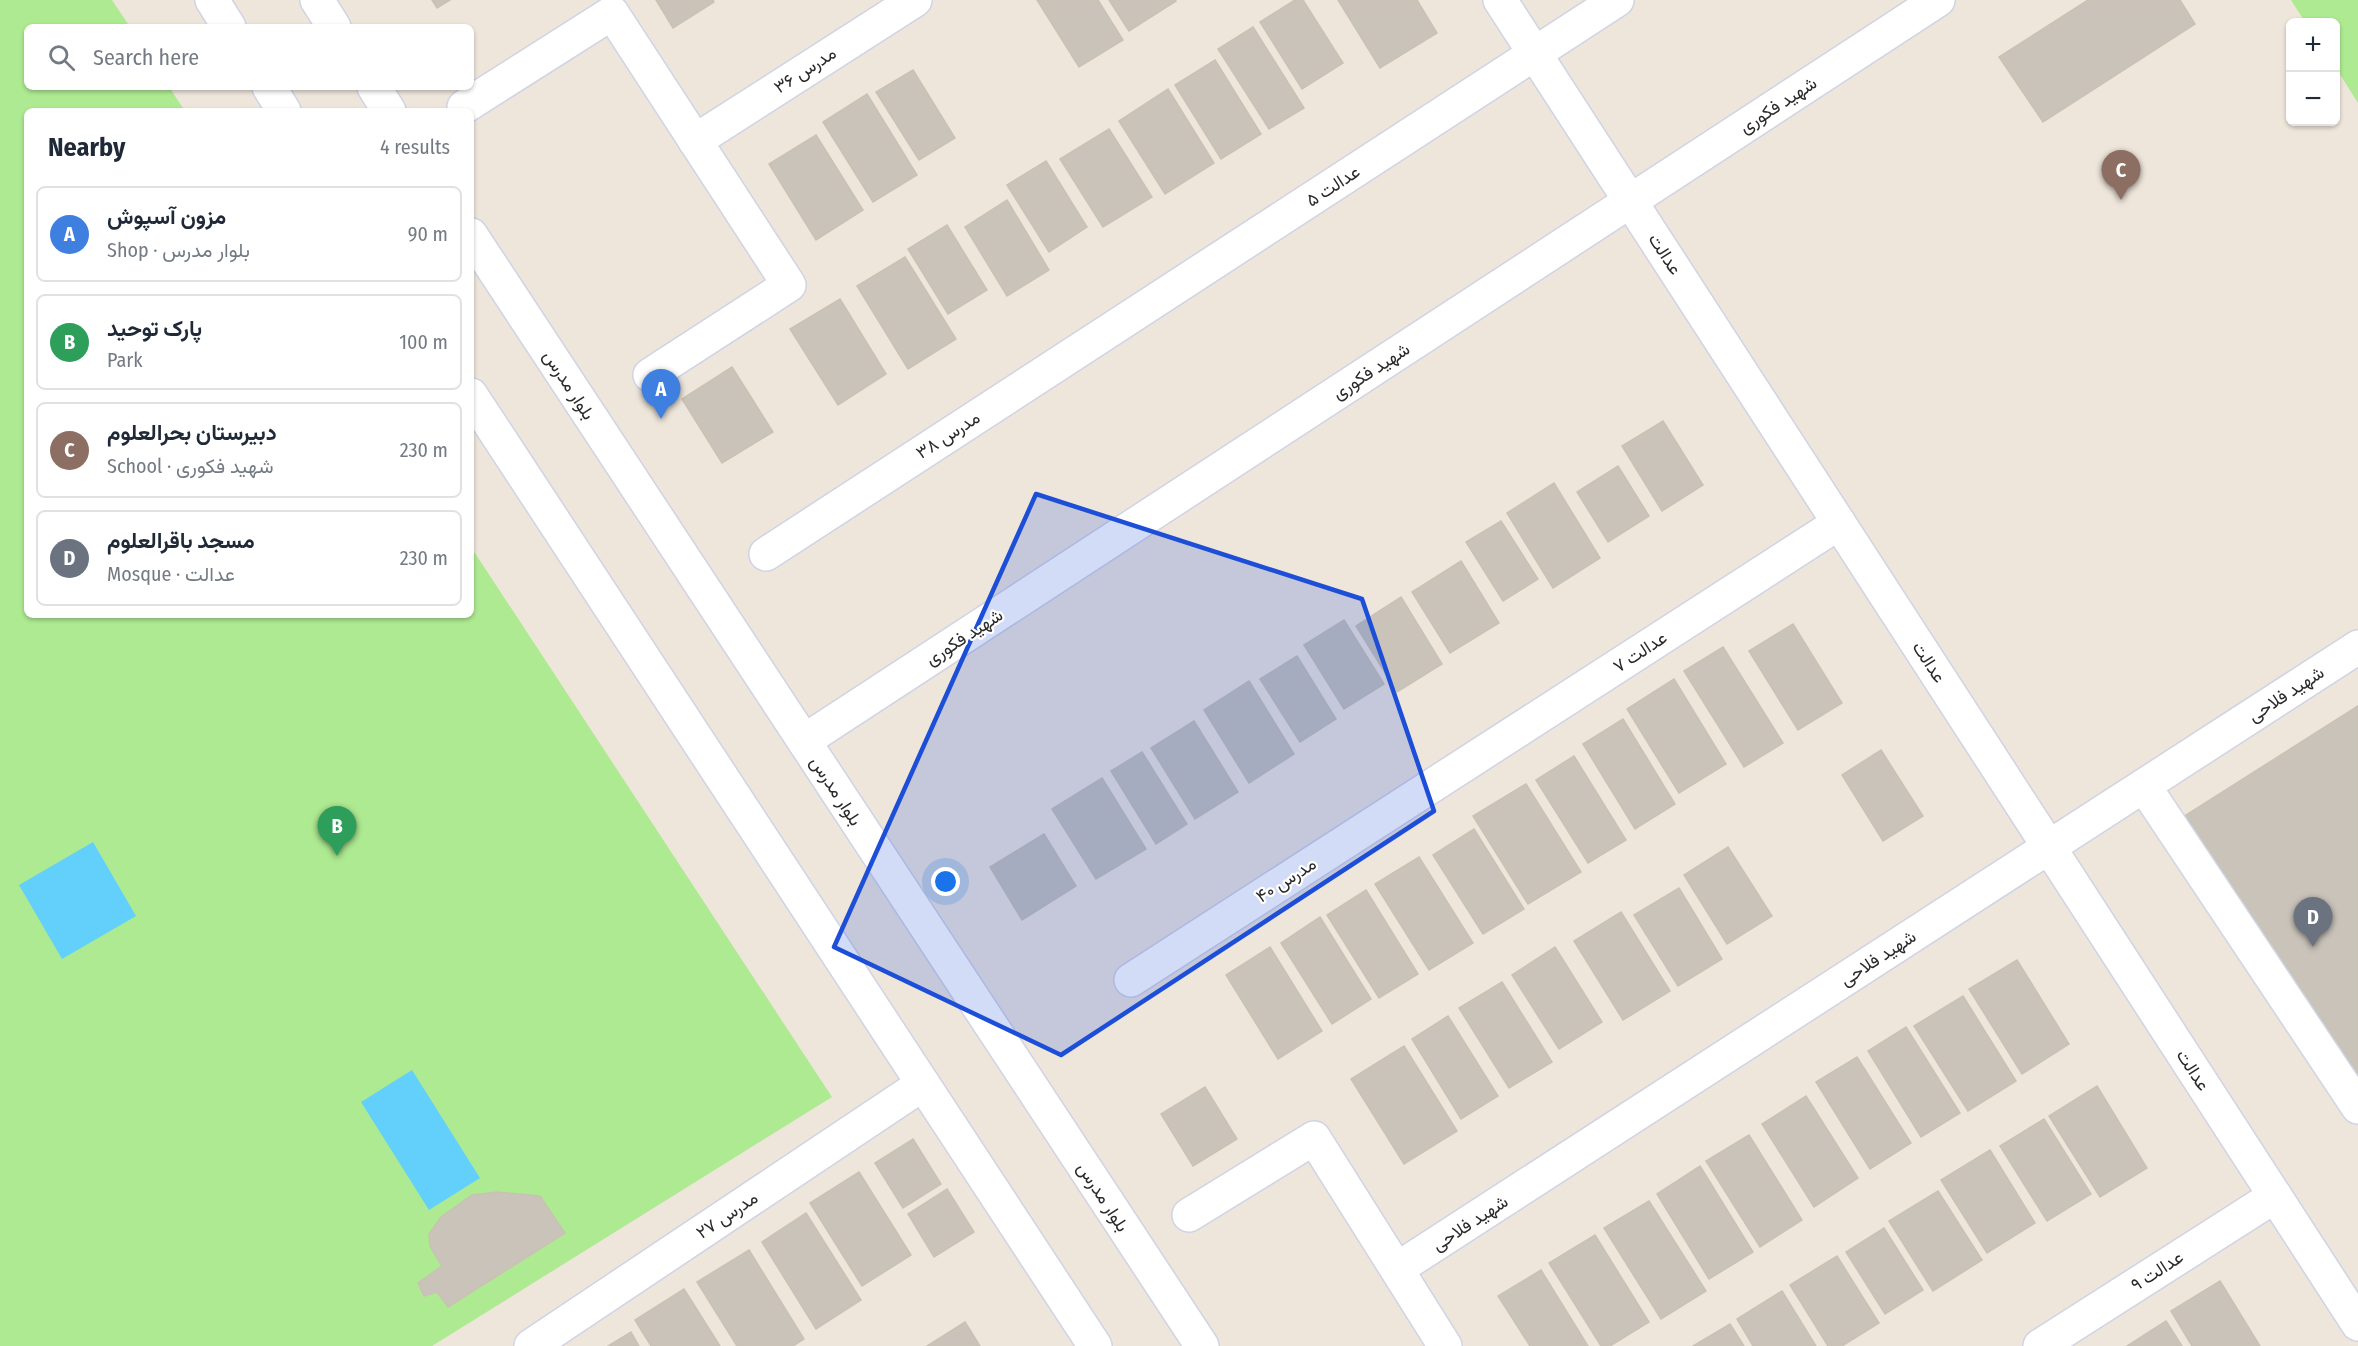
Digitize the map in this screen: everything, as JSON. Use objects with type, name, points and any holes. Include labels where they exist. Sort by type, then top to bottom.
[{"type":"street","points":[[212,0],[227,24]]},
{"type":"street","points":[[316,0],[332,24]]},
{"type":"street","name":"مدرس ۳۶","points":[[695,141],[915,0]]},
{"type":"street","name":"عدالت","points":[[1500,0],[2358,1324]]},
{"type":"street","name":"عدالت ۵","points":[[1130,317],[1617,0]]},
{"type":"street","name":"شهید فکوری","points":[[804,741],[1938,0]]},
{"type":"street","points":[[464,107],[612,13],[789,285],[650,375]]},
{"type":"street","points":[[271,90],[282,108]]},
{"type":"street","points":[[376,90],[387,108]]},
{"type":"street","name":"بلوار مدرس","points":[[474,240],[1202,1346]]},
{"type":"street","name":"مدرس ۳۸","points":[[766,554],[1130,317]]},
{"type":"street","points":[[474,400],[1095,1346]]},
{"type":"street","name":"عدالت ۷","points":[[1442,780],[1839,523]]},
{"type":"street","name":"شهید فلاحی","points":[[1397,1269],[2358,647]]},
{"type":"street","name":"مدرس ۴۰","points":[[1131,980],[1442,780]]},
{"type":"street","points":[[2144,786],[2358,1107]]},
{"type":"street","name":"مدرس ۲۷","points":[[531,1346],[923,1084]]},
{"type":"street","points":[[1190,1215],[1314,1138],[1445,1346]]},
{"type":"street","name":"عدالت ۹","points":[[2040,1346],[2275,1196]]},
{"type":"highlighted area","points":[[1036,494],[1362,599],[1434,811],[1061,1055],[834,947]]},
{"type":"green space","points":[[0,0],[112,0],[128,24],[24,24],[24,90],[171,90],[183,108],[24,108],[24,618],[474,618],[474,552],[832,1097],[432,1346],[0,1346]]},
{"type":"green space","points":[[2291,0],[2358,0],[2358,103],[2340,74],[2340,18],[2302,18]]},
{"type":"water","points":[[93,842],[136,916],[62,959],[19,885]]},
{"type":"water","points":[[412,1070],[480,1178],[429,1210],[361,1102]]},
{"type":"building","points":[[432,0],[450,0],[437,8]]},
{"type":"building","points":[[656,0],[713,0],[714,2],[673,28]]},
{"type":"building","points":[[1037,0],[1098,0],[1123,40],[1079,67]]},
{"type":"building","points":[[1109,0],[1175,0],[1176,1],[1129,31]]},
{"type":"building","points":[[1295,0],[1303,0],[1343,63],[1302,89],[1260,22]]},
{"type":"building","points":[[1338,0],[1417,0],[1437,33],[1380,68]]},
{"type":"building","points":[[2088,0],[2180,0],[2195,24],[2043,122],[1999,57]]},
{"type":"building","points":[[1253,27],[1304,108],[1269,129],[1218,49]]},
{"type":"building","points":[[1215,60],[1261,134],[1221,159],[1175,85]]},
{"type":"building","points":[[913,70],[955,138],[919,160],[876,92]]},
{"type":"building","points":[[1168,89],[1214,163],[1165,194],[1119,121]]},
{"type":"building","points":[[867,94],[917,175],[873,202],[823,122]]},
{"type":"building","points":[[1109,129],[1152,197],[1103,227],[1060,159]]},
{"type":"building","points":[[816,135],[863,210],[816,240],[769,164]]},
{"type":"building","points":[[1046,161],[1087,227],[1049,252],[1007,185]]},
{"type":"building","points":[[1007,200],[1049,270],[1007,296],[965,227]]},
{"type":"building","points":[[947,225],[987,290],[948,314],[908,249]]},
{"type":"building","points":[[905,257],[956,339],[908,369],[857,286]]},
{"type":"building","points":[[840,299],[886,374],[838,405],[790,329]]},
{"type":"building","points":[[732,367],[773,432],[722,463],[682,399]]},
{"type":"building","points":[[1663,421],[1703,485],[1662,511],[1622,446]]},
{"type":"building","points":[[1618,466],[1649,516],[1608,542],[1577,492]]},
{"type":"building","points":[[1554,483],[1600,558],[1553,588],[1507,513]]},
{"type":"building","points":[[1501,521],[1538,579],[1503,601],[1466,542]]},
{"type":"building","points":[[1461,561],[1499,623],[1450,653],[1412,592]]},
{"type":"building","points":[[1401,597],[1442,664],[1397,692],[1356,626]]},
{"type":"building","points":[[1344,620],[1384,684],[1344,709],[1304,645]]},
{"type":"building","points":[[1793,624],[1842,703],[1798,730],[1749,651]]},
{"type":"building","points":[[1723,647],[1783,743],[1744,767],[1684,671]]},
{"type":"building","points":[[1297,656],[1336,719],[1300,742],[1260,679]]},
{"type":"building","points":[[1674,679],[1726,764],[1679,793],[1627,709]]},
{"type":"building","points":[[1249,681],[1294,754],[1249,783],[1204,710]]},
{"type":"building","points":[[2358,706],[2358,1078],[2183,817]]},
{"type":"building","points":[[1623,719],[1675,804],[1635,829],[1583,744]]},
{"type":"building","points":[[1194,721],[1238,792],[1195,819],[1151,748]]},
{"type":"building","points":[[1881,750],[1923,816],[1883,841],[1842,775]]},
{"type":"building","points":[[1142,752],[1187,824],[1156,844],[1111,771]]},
{"type":"building","points":[[1574,756],[1626,840],[1588,863],[1536,780]]},
{"type":"building","points":[[1102,778],[1146,849],[1096,879],[1052,809]]},
{"type":"building","points":[[1526,784],[1581,872],[1528,904],[1473,816]]},
{"type":"building","points":[[1474,829],[1524,909],[1483,934],[1433,855]]},
{"type":"building","points":[[1044,834],[1076,886],[1022,920],[990,867]]},
{"type":"building","points":[[1728,847],[1772,916],[1727,944],[1684,875]]},
{"type":"building","points":[[1419,857],[1473,943],[1429,970],[1375,884]]},
{"type":"building","points":[[1679,888],[1722,959],[1678,986],[1634,915]]},
{"type":"building","points":[[1366,890],[1418,974],[1379,998],[1327,915]]},
{"type":"building","points":[[1621,912],[1670,991],[1623,1020],[1574,941]]},
{"type":"building","points":[[1320,917],[1371,999],[1332,1024],[1281,943]]},
{"type":"building","points":[[1270,947],[1322,1031],[1278,1059],[1226,975]]},
{"type":"building","points":[[1555,947],[1602,1022],[1559,1049],[1512,975]]},
{"type":"building","points":[[2017,960],[2069,1044],[2022,1074],[1969,989]]},
{"type":"building","points":[[1502,982],[1552,1062],[1509,1088],[1459,1008]]},
{"type":"building","points":[[1963,996],[2016,1081],[1968,1111],[1914,1026]]},
{"type":"building","points":[[1448,1016],[1498,1096],[1461,1119],[1412,1039]]},
{"type":"building","points":[[1906,1027],[1960,1113],[1921,1137],[1868,1051]]},
{"type":"building","points":[[1404,1046],[1457,1131],[1404,1164],[1351,1079]]},
{"type":"building","points":[[1857,1057],[1911,1143],[1870,1169],[1816,1082]]},
{"type":"building","points":[[2097,1086],[2147,1168],[2100,1197],[2049,1116]]},
{"type":"building","points":[[1205,1087],[1237,1139],[1193,1166],[1161,1114]]},
{"type":"building","points":[[1806,1096],[1858,1178],[1814,1207],[1762,1124]]},
{"type":"building","points":[[2044,1119],[2091,1194],[2047,1221],[2000,1146]]},
{"type":"building","points":[[1749,1135],[1802,1220],[1760,1247],[1706,1161]]},
{"type":"building","points":[[913,1139],[941,1184],[903,1208],[875,1163]]},
{"type":"building","points":[[1990,1150],[2035,1223],[1987,1253],[1941,1180]]},
{"type":"building","points":[[1700,1166],[1753,1252],[1709,1279],[1657,1194]]},
{"type":"building","points":[[859,1172],[911,1255],[862,1286],[810,1203]]},
{"type":"building","points":[[947,1189],[974,1232],[934,1257],[908,1214]]},
{"type":"building","points":[[1938,1191],[1982,1260],[1933,1291],[1889,1221]]},
{"type":"building","points":[[497,1192],[540,1196],[565,1233],[448,1307],[437,1292],[424,1296],[418,1283],[442,1266],[430,1246],[429,1234],[441,1217],[472,1195]]},
{"type":"building","points":[[1649,1201],[1706,1291],[1661,1319],[1604,1228]]},
{"type":"building","points":[[806,1213],[861,1300],[816,1329],[762,1242]]},
{"type":"building","points":[[1884,1228],[1923,1290],[1885,1314],[1846,1252]]},
{"type":"building","points":[[1595,1235],[1649,1322],[1610,1346],[1601,1346],[1549,1263]]},
{"type":"building","points":[[749,1250],[804,1339],[793,1346],[737,1346],[697,1282]]},
{"type":"building","points":[[1837,1256],[1879,1323],[1842,1346],[1828,1346],[1790,1285]]},
{"type":"building","points":[[1541,1270],[1588,1346],[1530,1346],[1498,1296]]},
{"type":"building","points":[[2220,1281],[2260,1346],[2192,1346],[2171,1311]]},
{"type":"building","points":[[684,1289],[720,1346],[651,1346],[635,1320]]},
{"type":"building","points":[[1782,1291],[1816,1346],[1753,1346],[1737,1319]]},
{"type":"building","points":[[2166,1321],[2182,1346],[2127,1346]]},
{"type":"building","points":[[965,1322],[980,1346],[927,1346]]},
{"type":"building","points":[[1730,1324],[1744,1346],[1693,1346]]},
{"type":"building","points":[[631,1332],[639,1346],[608,1346]]},
{"type":"place","name":"دبیرستان بحرالعلوم","points":[[2121,200]]},
{"type":"place","name":"مزون آسپوش","points":[[661,419]]},
{"type":"place","name":"پارک توحید","points":[[337,856]]},
{"type":"place","name":"مسجد باقرالعلوم","points":[[2313,947]]}]
